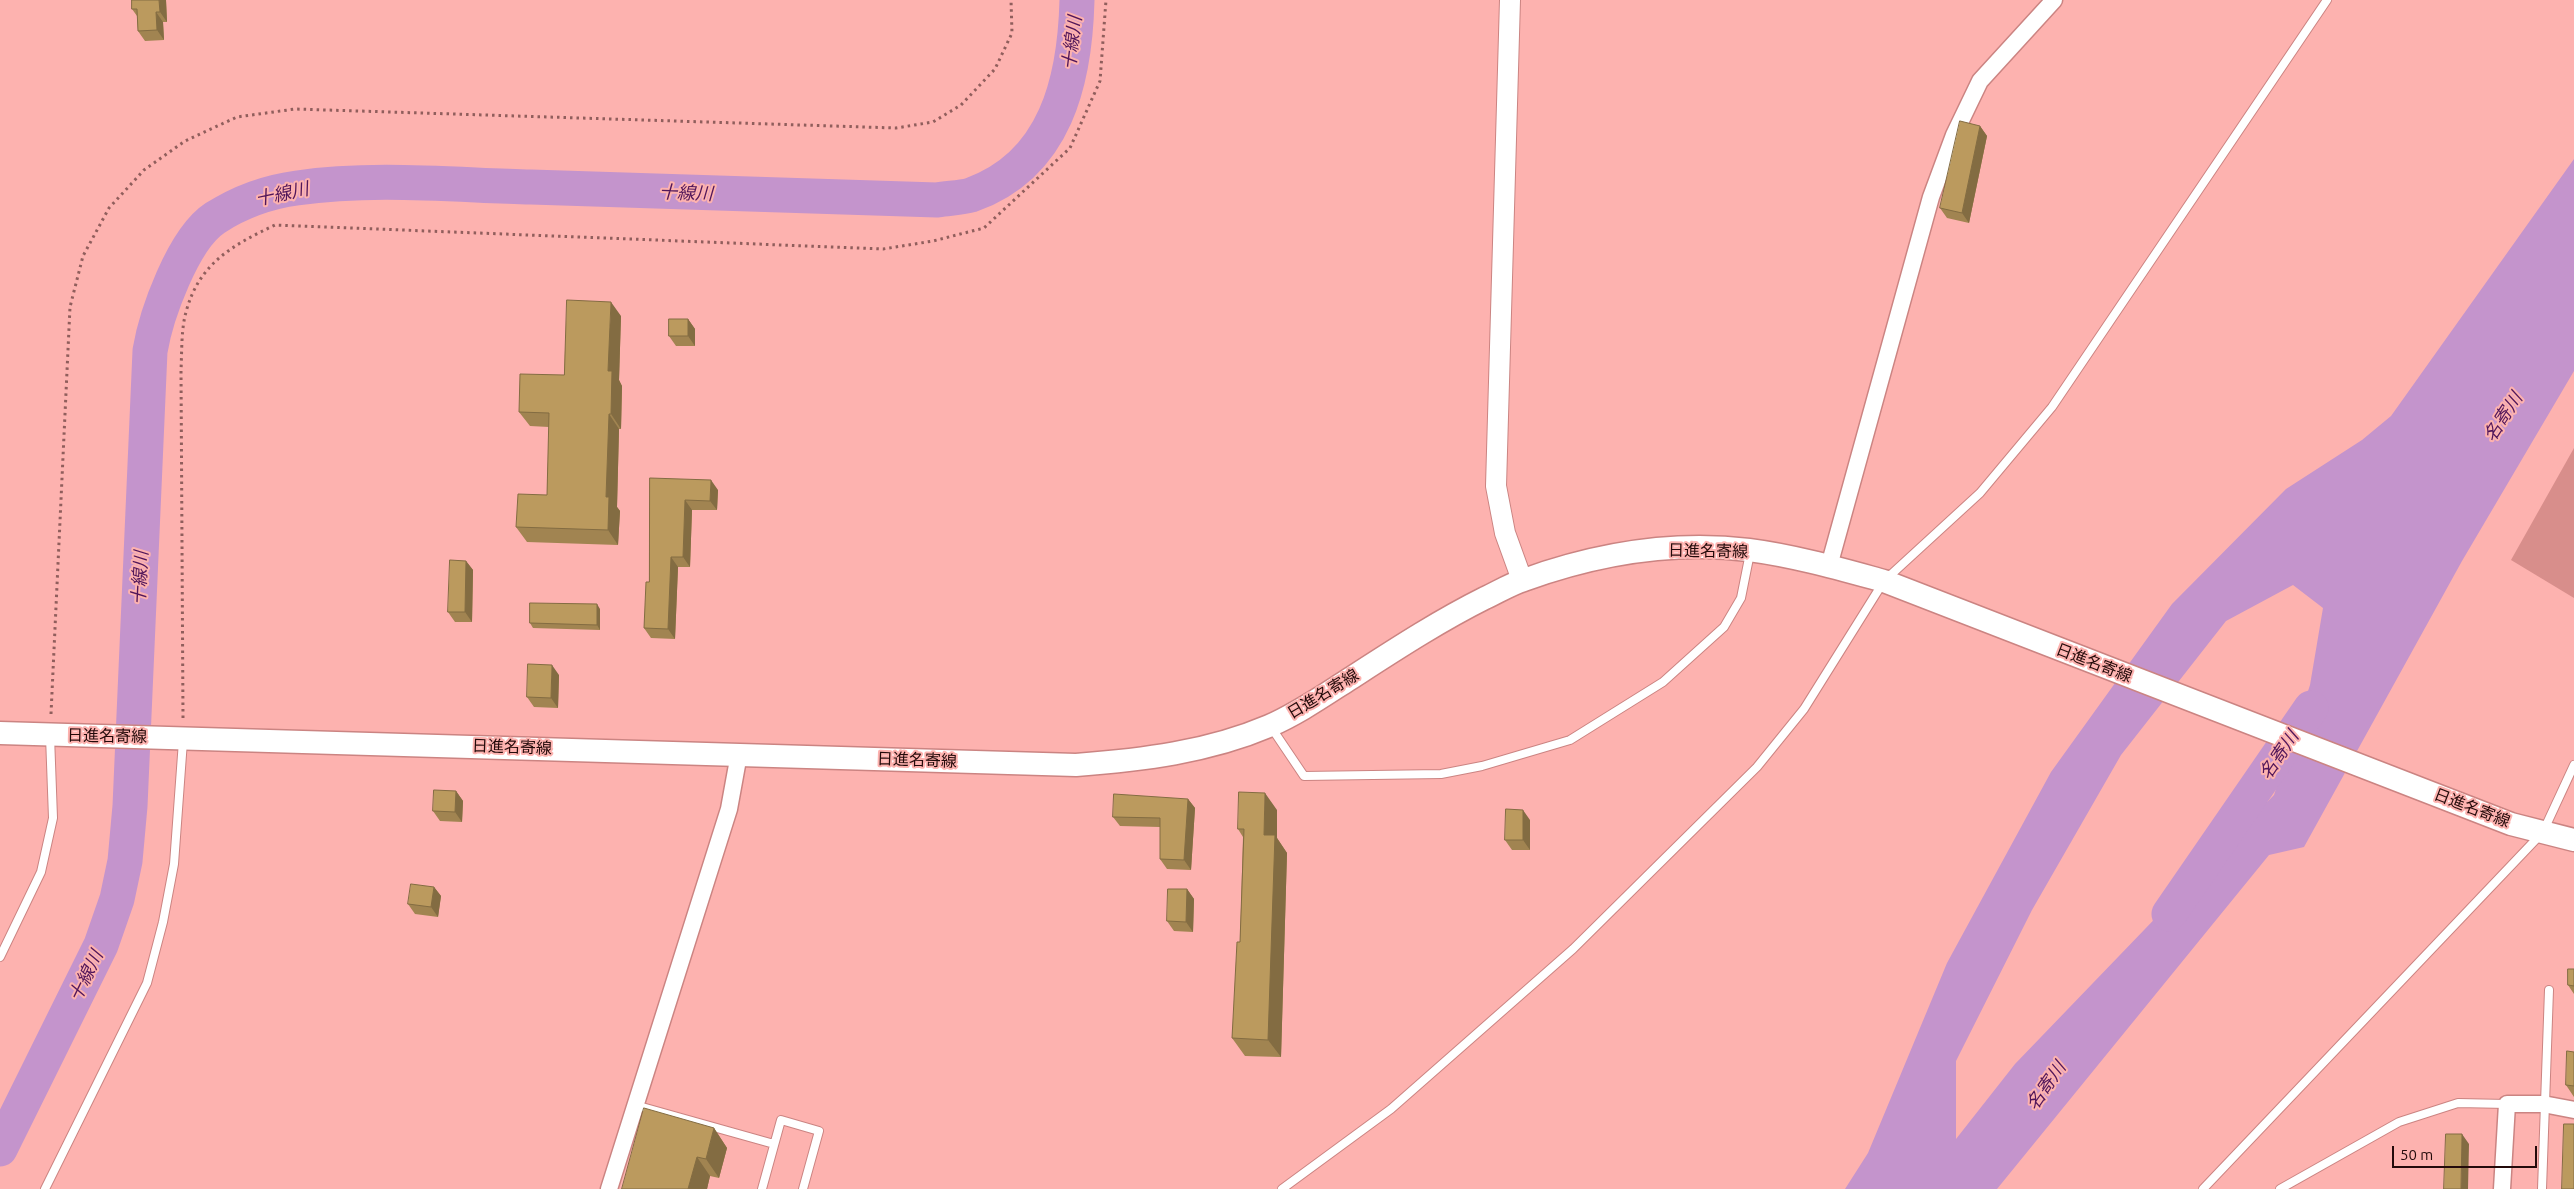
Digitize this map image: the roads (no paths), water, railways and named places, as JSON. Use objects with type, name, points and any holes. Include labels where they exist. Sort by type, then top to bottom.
[{"type":"main road","name":"日進名寄線","points":[[0,733],[1076,765],[1142,760],[1210,747],[1270,725],[1322,696],[1446,618],[1522,580],[1588,560],[1636,551],[1684,548],[1751,550],[1829,566],[1884,581],[2511,824],[2574,840]]},
{"type":"street","points":[[1510,0],[1496,486],[1505,533],[1522,580]]},
{"type":"street","points":[[1829,566],[1931,197],[1954,135],[1980,81],[2054,0]]},
{"type":"street","points":[[608,1189],[729,809],[739,754]]},
{"type":"street","points":[[2502,1189],[2507,1104],[2543,1104],[2574,1110]]},
{"type":"lane","points":[[1282,1189],[1392,1109],[1573,949],[1757,767],[1804,709],[1884,581],[1980,493],[2052,407],[2327,0]]},
{"type":"lane","points":[[1270,725],[1304,776],[1441,774],[1482,766],[1570,740],[1663,682],[1724,627],[1741,598],[1751,550]]},
{"type":"lane","points":[[0,957],[41,872],[53,818],[50,734]]},
{"type":"lane","points":[[45,1189],[147,983],[163,922],[174,864],[183,737]]},
{"type":"lane","points":[[2203,1189],[2543,832],[2574,765]]},
{"type":"lane","points":[[2542,1189],[2543,1104],[2549,990]]},
{"type":"lane","points":[[2280,1189],[2398,1122],[2458,1103],[2507,1104]]},
{"type":"lane","points":[[635,1105],[774,1144]]},
{"type":"lane","points":[[762,1189],[781,1120],[819,1131],[803,1189]]},
{"type":"water","points":[[2574,159],[2574,371],[2462,561],[2304,847],[2269,855],[1997,1189],[1845,1189],[1868,1153],[1947,963],[2051,772],[2172,604],[2286,489],[2362,440],[2391,416]],"holes":[[[2293,585],[2323,608],[2310,685],[2274,795],[2015,1064],[1956,1139],[1956,1061],[2032,910],[2121,755],[2226,621]]]},
{"type":"waterway","name":"十線川","points":[[0,1149],[101,945],[117,899],[125,861],[130,806],[150,351],[158,318],[173,279],[182,260],[203,228],[224,212],[264,195],[297,188],[355,183],[384,182],[937,200],[971,195],[1000,181],[1023,163],[1041,141],[1055,116],[1065,89],[1072,60],[1077,0]]},
{"type":"waterway","name":"名寄川","points":[[2169,914],[2311,708]]}]
